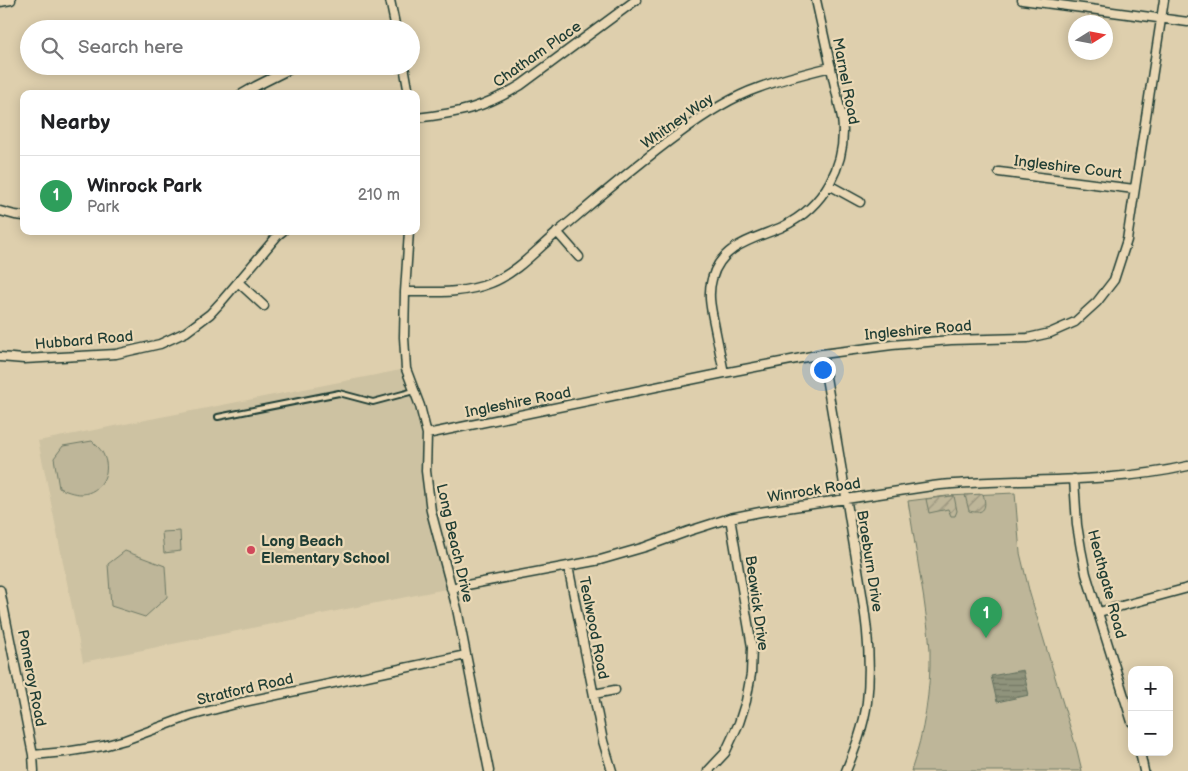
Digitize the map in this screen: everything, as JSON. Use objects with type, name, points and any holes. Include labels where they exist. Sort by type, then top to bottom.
[{"type":"street","points":[[0,2],[11,0]]},
{"type":"street","points":[[390,0],[394,20]]},
{"type":"street","name":"Chatham Place","points":[[420,117],[459,112],[485,104],[506,94],[636,0]]},
{"type":"street","name":"Marnel Road","points":[[724,373],[710,304],[712,281],[718,265],[726,255],[739,245],[781,227],[798,217],[819,199],[830,185],[839,159],[843,129],[816,0]]},
{"type":"street","points":[[1022,0],[1044,1],[1188,22]]},
{"type":"street","name":"Ingleshire Road","points":[[427,434],[822,354],[951,340],[1028,338],[1050,333],[1075,322],[1097,302],[1114,280],[1127,240],[1164,0]]},
{"type":"street","name":"Whitney Way","points":[[405,292],[456,291],[472,289],[492,282],[520,266],[557,232],[677,135],[720,106],[757,88],[831,67]]},
{"type":"street","points":[[249,90],[278,75]]},
{"type":"street","points":[[406,75],[408,90]]},
{"type":"street","name":"Ingleshire Court","points":[[999,172],[1134,189]]},
{"type":"street","points":[[830,185],[860,202]]},
{"type":"street","points":[[0,211],[20,216]]},
{"type":"street","points":[[557,232],[579,257]]},
{"type":"street","name":"Hubbard Road","points":[[0,357],[24,359],[116,354],[160,344],[186,332],[210,314],[278,235]]},
{"type":"street","name":"Long Beach Drive","points":[[409,235],[404,337],[406,369],[420,406],[427,434],[426,472],[431,511],[457,609],[489,771]]},
{"type":"street","points":[[238,282],[264,306]]},
{"type":"street","name":"Braeburn Drive","points":[[822,354],[868,639],[869,671],[867,702],[861,730],[846,771]]},
{"type":"street","name":"Winrock Road","points":[[451,588],[568,566],[628,552],[730,518],[760,512],[909,488],[958,483],[1074,480],[1134,475],[1188,466]]},
{"type":"street","name":"Heathgate Road","points":[[1074,480],[1080,549],[1129,711]]},
{"type":"street","name":"Beawick Drive","points":[[708,771],[725,753],[739,723],[752,674],[752,647],[730,518]]},
{"type":"street","name":"Tealwood Road","points":[[568,566],[604,747],[612,771]]},
{"type":"street","points":[[1099,612],[1188,588]]},
{"type":"street","name":"Pomeroy Road","points":[[0,590],[33,755],[34,771]]},
{"type":"street","name":"Stratford Road","points":[[33,755],[103,746],[190,716],[240,703],[466,656]]},
{"type":"street","name":"Tealwood Road","points":[[594,694],[615,690]]},
{"type":"street","points":[[1141,756],[1144,771]]},
{"type":"lane","points":[[218,417],[339,394],[374,402],[414,391]]},
{"type":"shaded area","name":"Long Beach Elementary School","points":[[406,369],[427,434],[426,471],[451,588],[83,662],[38,441]]},
{"type":"shaded area","points":[[92,441],[102,452],[106,462],[103,481],[94,490],[82,494],[59,488],[54,458],[63,446]]},
{"type":"shaded area","points":[[1015,493],[1020,553],[1030,594],[1082,771],[911,771],[920,742],[926,711],[930,650],[908,501],[947,496]]},
{"type":"shaded area","points":[[983,494],[984,509],[978,512],[969,511],[965,495]]},
{"type":"shaded area","points":[[954,496],[957,511],[955,516],[951,516],[948,509],[929,513],[926,499]]},
{"type":"shaded area","points":[[180,531],[181,551],[164,553],[162,532]]},
{"type":"shaded area","points":[[125,551],[165,566],[167,597],[145,617],[111,606],[108,564]]},
{"type":"shaded area","points":[[1023,670],[1029,695],[997,702],[991,676]]},
{"type":"place","name":"Long Beach Elementary School","points":[[251,550]]},
{"type":"place","name":"Winrock Park","points":[[986,638]]}]
